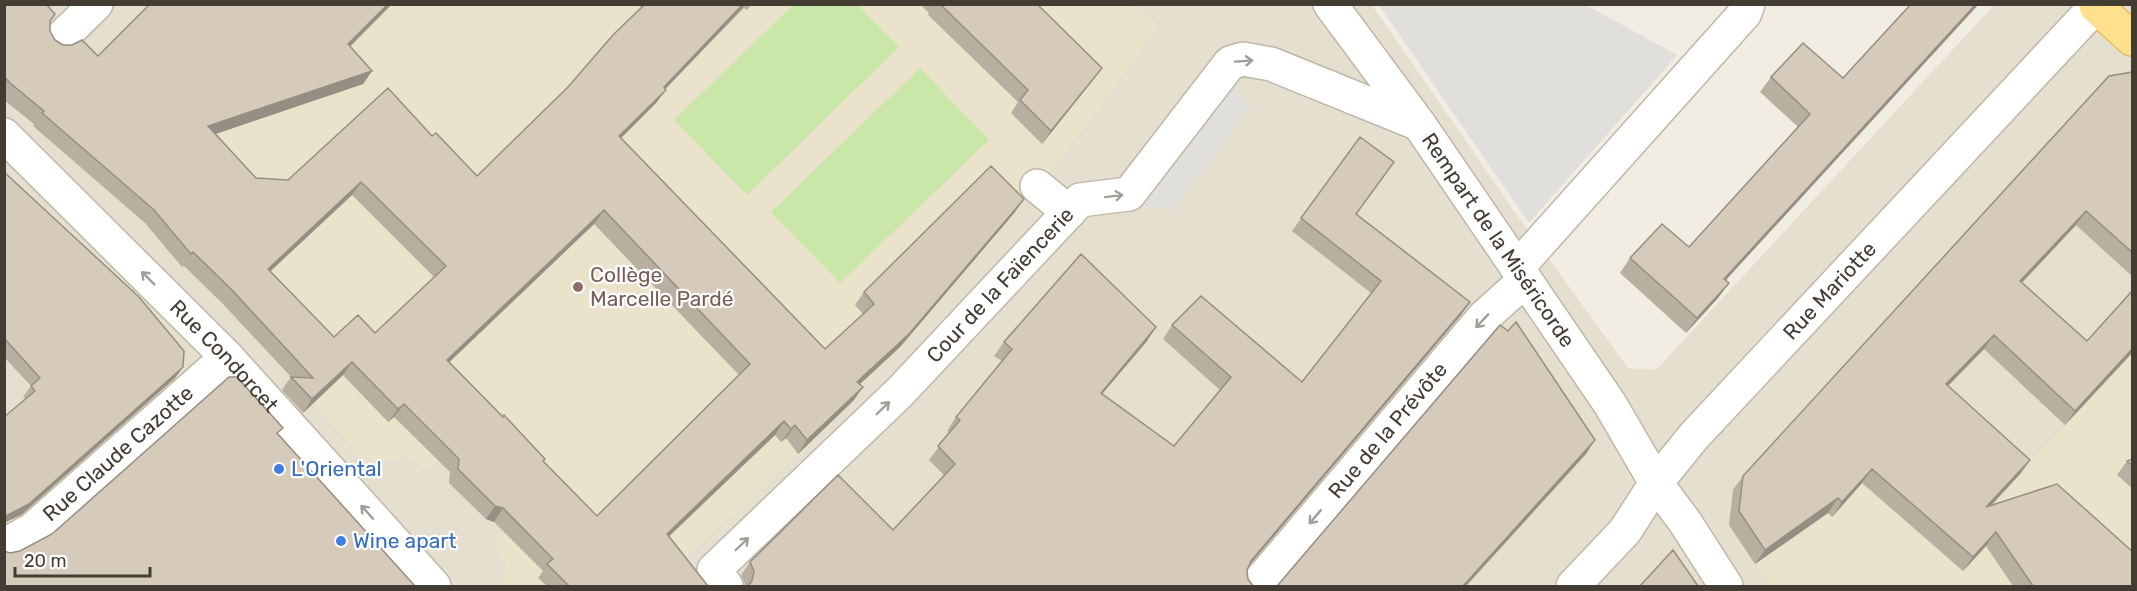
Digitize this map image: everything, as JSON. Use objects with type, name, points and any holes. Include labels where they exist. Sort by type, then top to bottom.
[{"type":"main road","points":[[2096,5],[2133,39]]},
{"type":"street","points":[[59,40],[96,4]]},
{"type":"street","name":"Rempart de la Miséricorde","points":[[1330,4],[1419,124],[1610,404],[1656,483],[1692,532],[1726,586]]},
{"type":"street","name":"Rue de la Prévôte","points":[[1256,586],[1738,22],[1748,4]]},
{"type":"street","name":"Rue Mariotte","points":[[1573,586],[1625,531],[1656,483],[1694,436],[2096,5]]},
{"type":"street","name":"Cour de la Faïencerie","points":[[726,586],[714,570],[900,392],[1080,200],[1129,194],[1230,63],[1243,58],[1271,64],[1419,124]]},
{"type":"street","name":"Rue Condorcet","points":[[4,135],[227,357],[434,586]]},
{"type":"street","points":[[1037,186],[1069,212]]},
{"type":"street","name":"Rue Claude Cazotte","points":[[4,545],[32,530],[227,357]]},
{"type":"shaded area","name":"Collège Marcelle Pardé","points":[[1131,4],[1159,24],[1109,95],[1049,173],[900,347],[894,350],[848,395],[854,400],[735,513],[653,586],[502,586],[506,572],[505,564],[495,544],[505,533],[491,518],[486,519],[449,483],[451,474],[437,460],[425,471],[413,461],[401,457],[382,462],[371,469],[314,402],[223,304],[188,270],[185,271],[145,223],[32,126],[153,5]]},
{"type":"shaded area","points":[[4,5],[1372,5],[1514,211],[1628,368],[1656,370],[1994,5],[2132,5],[2132,586],[5,586]]},
{"type":"shaded area","points":[[1379,5],[1586,5],[1677,55],[1529,223]]},
{"type":"shaded area","points":[[1228,84],[1251,106],[1173,210],[1138,206]]},
{"type":"shaded area","points":[[2132,352],[2132,586],[1770,586],[1729,525],[1733,490],[1836,377],[1987,510]]},
{"type":"green space","points":[[794,4],[858,5],[899,47],[747,195],[674,120]]},
{"type":"green space","points":[[920,68],[989,140],[840,283],[771,212]]},
{"type":"building","points":[[4,4],[46,4],[55,14],[50,21],[50,31],[55,40],[63,45],[72,45],[82,40],[98,56],[150,4],[388,4],[348,44],[372,71],[208,126],[256,178],[288,180],[388,88],[432,136],[436,133],[477,176],[568,87],[613,35],[645,4],[743,4],[664,87],[666,90],[619,136],[825,349],[874,304],[864,292],[991,166],[1024,199],[909,334],[857,382],[863,387],[807,440],[795,425],[791,429],[784,421],[667,534],[708,586],[569,586],[547,564],[553,559],[503,508],[495,506],[458,469],[459,459],[404,404],[398,409],[352,362],[312,399],[291,377],[313,378],[232,290],[193,252],[191,254],[154,210],[42,113],[44,111],[4,76]],"holes":[[[361,182],[446,266],[375,333],[358,315],[334,337],[268,269]],[[604,210],[750,364],[597,516],[543,461],[545,459],[504,415],[503,417],[447,360]]]},
{"type":"building","points":[[940,4],[1037,4],[1102,68],[1051,131],[1020,100],[1028,90]]},
{"type":"building","points":[[1911,4],[1976,4],[1724,279],[1729,283],[1697,318],[1630,258],[1662,224],[1689,247],[1810,114],[1771,77],[1803,43],[1843,78]]},
{"type":"building","points":[[2133,72],[2133,253],[2086,211],[2020,281],[2087,341],[2133,290],[2133,348],[2075,411],[1994,335],[1946,384],[2030,460],[1986,507],[2057,484],[2133,552],[2133,586],[2033,586],[1996,532],[1973,557],[1872,469],[1842,502],[1838,498],[1765,550],[1739,511],[1743,476],[2109,76]]},
{"type":"building","points":[[1360,137],[1394,162],[1356,214],[1470,302],[1251,561],[1247,570],[1248,579],[1253,586],[748,586],[752,581],[754,571],[750,562],[838,475],[893,530],[955,464],[938,446],[960,420],[956,417],[1012,349],[1004,342],[1081,254],[1156,327],[1101,393],[1174,446],[1231,377],[1172,325],[1201,296],[1302,382],[1381,281],[1301,218]]},
{"type":"building","points":[[4,172],[139,297],[184,351],[183,367],[29,504],[4,517],[4,417],[35,391],[31,386],[40,378],[4,338]]},
{"type":"building","points":[[1516,322],[1595,440],[1463,586],[1277,586],[1500,325],[1508,331]]},
{"type":"building","points":[[229,377],[237,377],[283,428],[277,433],[415,586],[4,586],[4,551],[10,553],[20,551],[52,534]]},
{"type":"building","points":[[1673,550],[1698,586],[1640,586]]},
{"type":"place","name":"Collège Marcelle Pardé","points":[[578,287]]},
{"type":"place","name":"L'Oriental","points":[[279,469]]},
{"type":"place","name":"Wine apart","points":[[341,541]]}]
